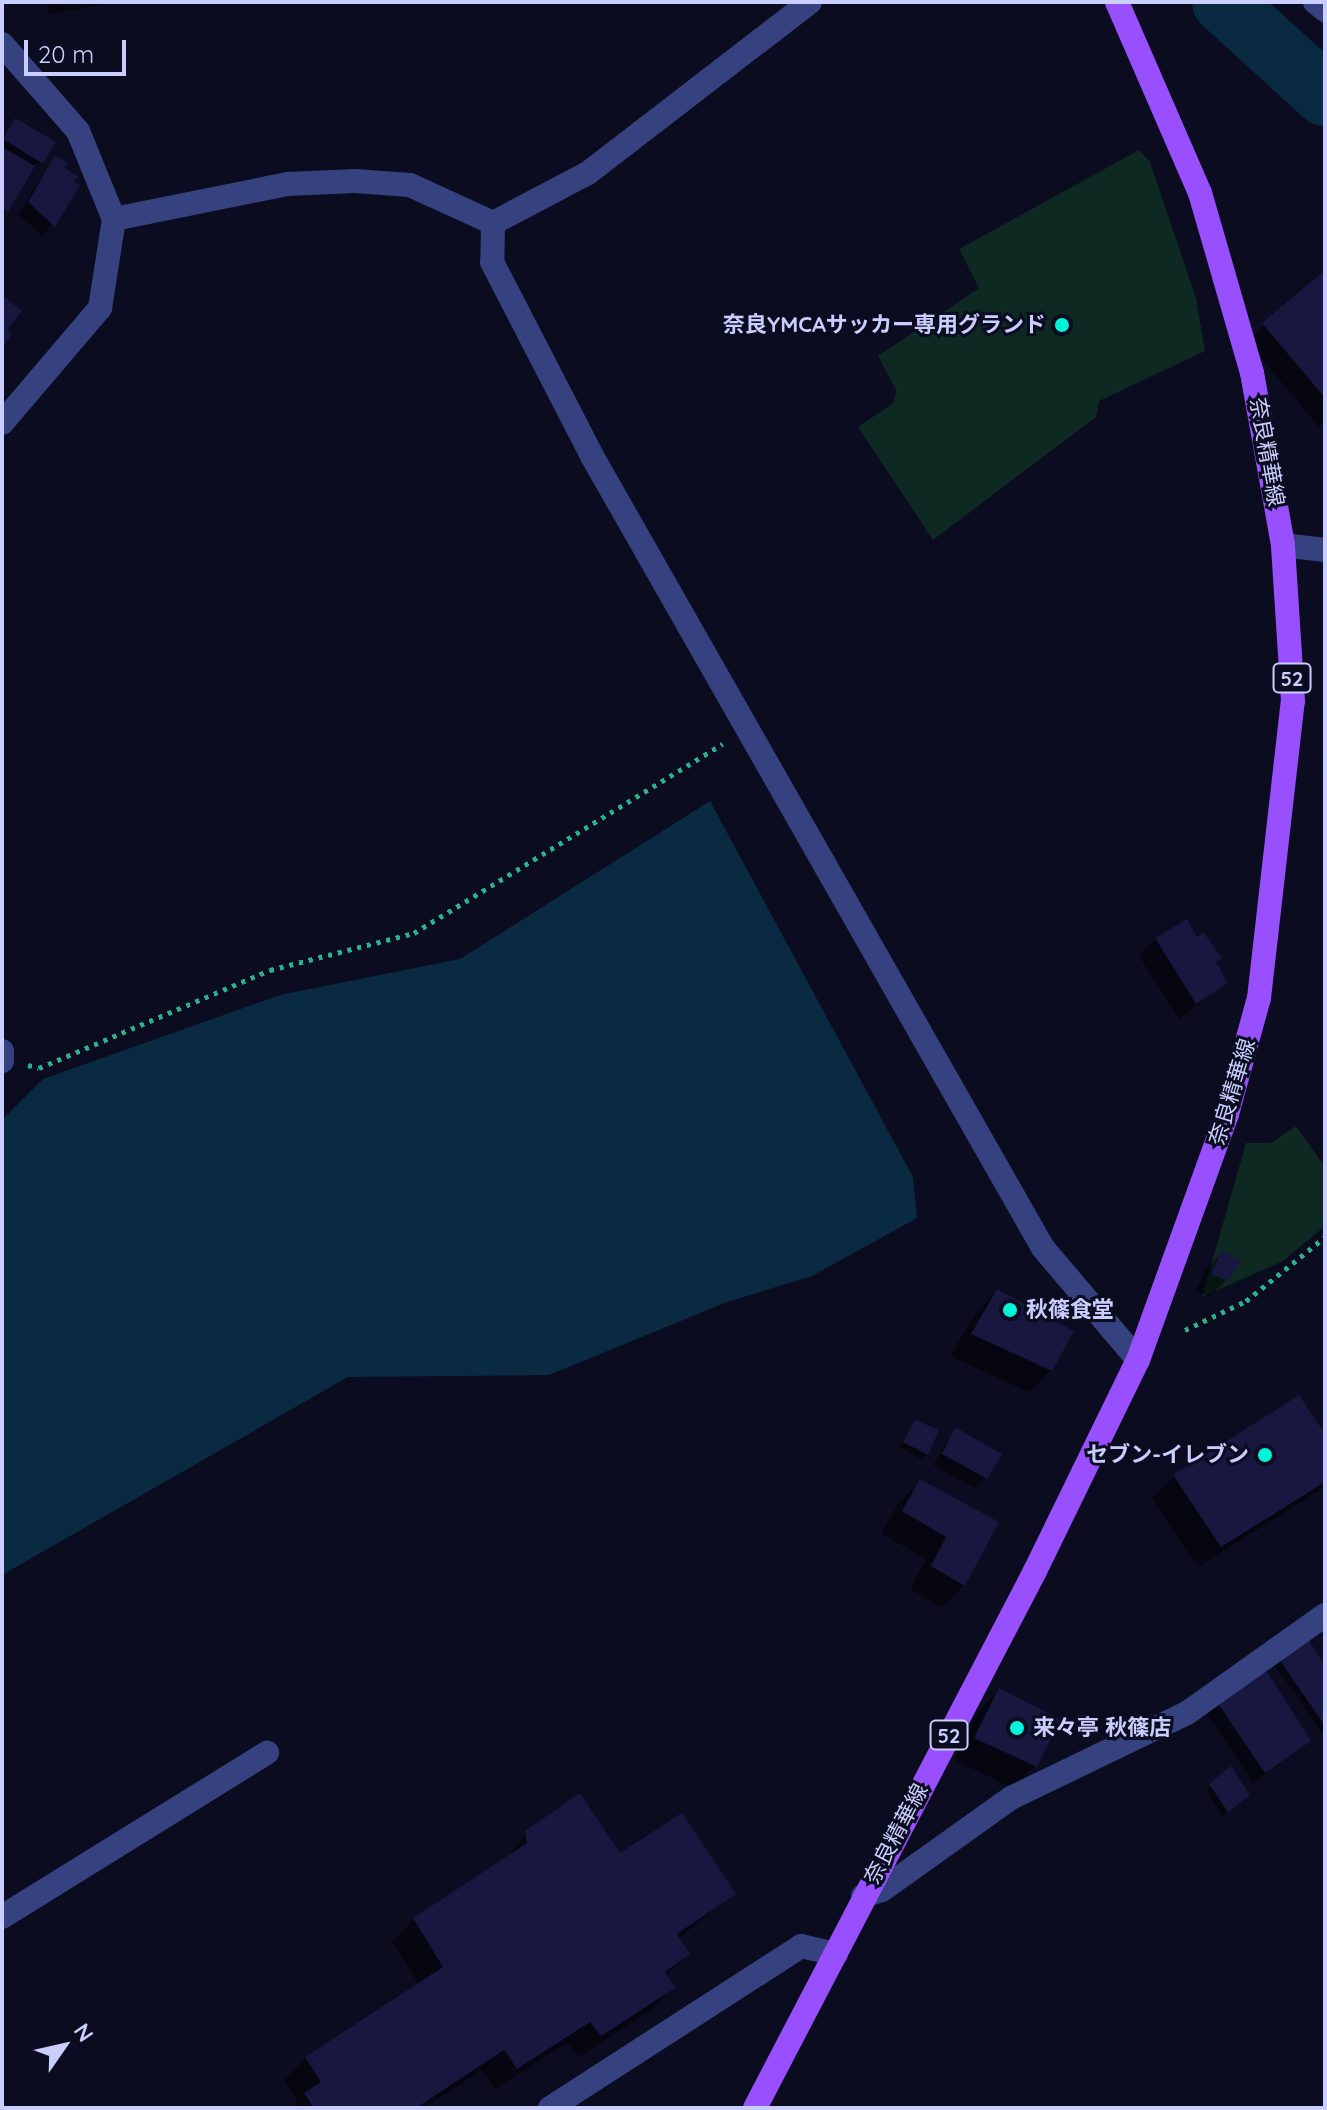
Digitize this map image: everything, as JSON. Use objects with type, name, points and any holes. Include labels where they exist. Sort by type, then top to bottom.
[{"type":"main road","name":"奈良精華線","points":[[755,2108],[1035,1571],[1138,1360],[1227,1114],[1259,998],[1293,701],[1283,545],[1252,373],[1200,193],[1117,2]]},
{"type":"street","points":[[493,223],[588,173],[810,2]]},
{"type":"street","points":[[1315,2],[1325,10]]},
{"type":"street","points":[[2,44],[78,131],[114,219],[100,308],[2,423]]},
{"type":"street","points":[[114,219],[288,184],[355,181],[410,185],[493,223]]},
{"type":"street","points":[[493,223],[492,262],[592,456],[1043,1248],[1138,1360]]},
{"type":"street","points":[[1283,545],[1325,550]]},
{"type":"street","points":[[863,1896],[882,1890],[1011,1798],[1187,1713],[1325,1615]]},
{"type":"street","points":[[2,1917],[267,1753]]},
{"type":"street","points":[[550,2108],[801,1946],[836,1954]]},
{"type":"path","points":[[3,1057],[39,1068],[270,970],[414,933],[747,729]]},
{"type":"path","points":[[1185,1330],[1246,1301],[1325,1237]]},
{"type":"green space","name":"奈良YMCAサッカー専用グランド","points":[[1139,150],[1150,162],[1196,298],[1205,351],[1099,401],[1096,417],[933,540],[858,427],[892,404],[897,392],[878,356],[979,288],[959,249]]},
{"type":"green space","points":[[1296,1126],[1325,1167],[1325,1226],[1283,1261],[1202,1297],[1246,1143],[1271,1143]]},
{"type":"water","points":[[710,801],[913,1177],[917,1218],[812,1276],[727,1302],[549,1375],[348,1377],[2,1575],[2,1120],[43,1079],[280,995],[460,959]]},
{"type":"building","points":[[15,118],[56,142],[43,164],[3,139]]},
{"type":"building","points":[[2,147],[35,166],[8,212],[2,208]]},
{"type":"building","points":[[55,155],[68,163],[65,168],[78,176],[74,182],[80,185],[55,227],[28,202]]},
{"type":"building","points":[[1325,270],[1325,398],[1262,323]]},
{"type":"building","points":[[2,295],[22,311],[7,330],[12,334],[2,347]]},
{"type":"building","points":[[1187,919],[1197,937],[1204,933],[1222,958],[1216,962],[1228,983],[1196,1004],[1155,938]]},
{"type":"building","points":[[1222,1250],[1241,1261],[1228,1281],[1211,1274]]},
{"type":"building","name":"秋篠食堂","points":[[997,1289],[1074,1331],[1052,1371],[971,1334]]},
{"type":"building","name":"セブン-イレブン","points":[[1299,1395],[1325,1434],[1325,1482],[1221,1547],[1173,1475]]},
{"type":"building","points":[[915,1420],[939,1430],[928,1455],[903,1442]]},
{"type":"building","points":[[955,1427],[1002,1454],[987,1479],[942,1454]]},
{"type":"building","points":[[920,1479],[999,1522],[965,1586],[931,1566],[946,1537],[902,1511]]},
{"type":"building","points":[[1308,1639],[1325,1666],[1325,1726],[1279,1659]]},
{"type":"building","points":[[1266,1670],[1311,1741],[1265,1773],[1217,1702]]},
{"type":"building","name":"来々亭 秋篠店","points":[[999,1688],[1060,1719],[1037,1767],[974,1738]]},
{"type":"building","points":[[1231,1766],[1250,1795],[1228,1812],[1209,1784]]},
{"type":"building","points":[[580,1793],[620,1853],[682,1813],[736,1894],[677,1934],[690,1954],[665,1972],[675,1988],[601,2036],[590,2022],[517,2069],[504,2050],[416,2108],[314,2108],[304,2093],[321,2082],[305,2057],[443,1967],[413,1918],[527,1843],[525,1831]]},
{"type":"waterway","points":[[1223,2],[1325,95]]},
{"type":"place","name":"奈良YMCAサッカー専用グランド","points":[[1062,325]]},
{"type":"place","name":"秋篠食堂","points":[[1010,1310]]},
{"type":"place","name":"セブン-イレブン","points":[[1265,1455]]},
{"type":"place","name":"来々亭 秋篠店","points":[[1017,1728]]}]
